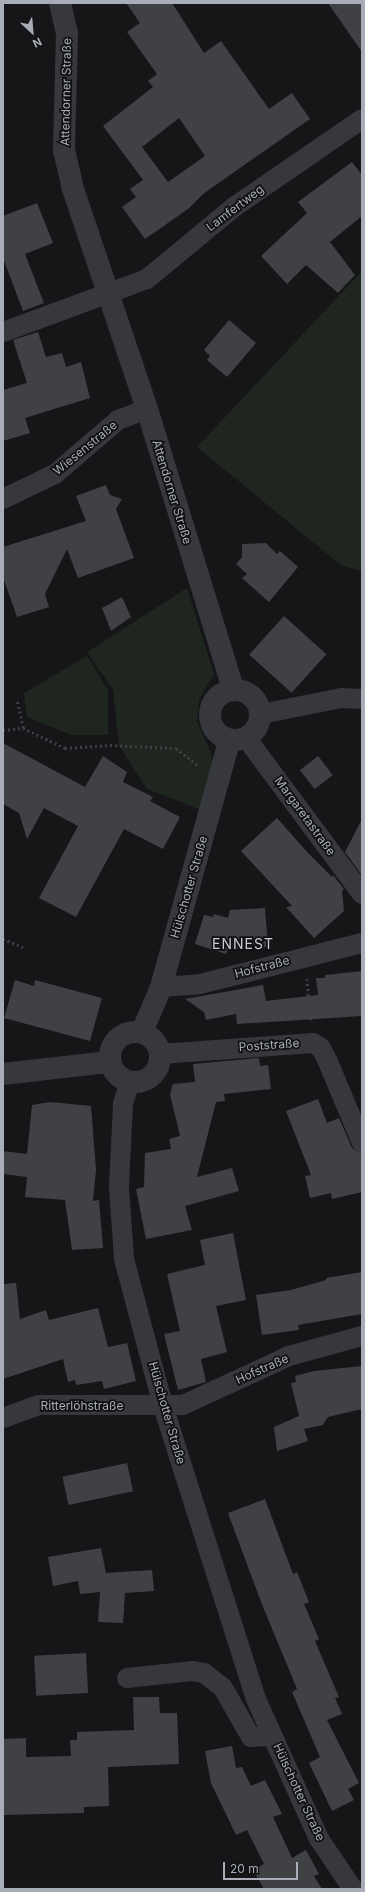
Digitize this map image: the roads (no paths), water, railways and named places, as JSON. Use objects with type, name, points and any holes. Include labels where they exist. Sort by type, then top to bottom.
[{"type":"street","name":"Attendorner Straße","points":[[60,3],[67,33],[64,150],[72,186],[147,409],[233,689]]},
{"type":"street","name":"Lamfertweg","points":[[108,295],[147,279],[234,207],[362,119]]},
{"type":"street","points":[[3,332],[108,295]]},
{"type":"street","name":"Wiesenstraße","points":[[3,499],[55,474],[118,420],[147,409]]},
{"type":"street","points":[[233,689],[247,692],[257,701],[261,714],[258,728],[238,740],[214,731],[209,714],[216,697],[233,689]]},
{"type":"street","points":[[261,714],[341,698],[362,699]]},
{"type":"street","name":"Hülschotter Straße","points":[[142,1032],[161,987],[219,781],[238,740]]},
{"type":"street","name":"Margaretastraße","points":[[238,740],[362,894]]},
{"type":"street","name":"Hofstraße","points":[[161,987],[200,984],[305,956],[362,943]]},
{"type":"street","points":[[132,1031],[142,1032],[151,1036],[160,1054],[157,1069],[145,1080],[130,1082],[113,1071],[109,1062],[114,1042],[122,1034],[132,1031]]},
{"type":"street","name":"Poststraße","points":[[160,1054],[313,1043],[321,1048],[328,1062],[362,1143]]},
{"type":"street","points":[[3,1074],[109,1062]]},
{"type":"street","name":"Hülschotter Straße","points":[[130,1082],[123,1104],[119,1187],[124,1259],[164,1406],[256,1699],[319,1838],[353,1889]]},
{"type":"street","name":"Hofstraße","points":[[164,1406],[183,1405],[289,1356],[362,1336]]},
{"type":"street","name":"Ritterlöhstraße","points":[[3,1418],[39,1405],[164,1406]]},
{"type":"street","name":"Hülschotter Straße","points":[[126,1678],[192,1671],[204,1673],[223,1688],[251,1737],[272,1736]]},
{"type":"district","name":"ENNEST","points":[[243,944]]}]
